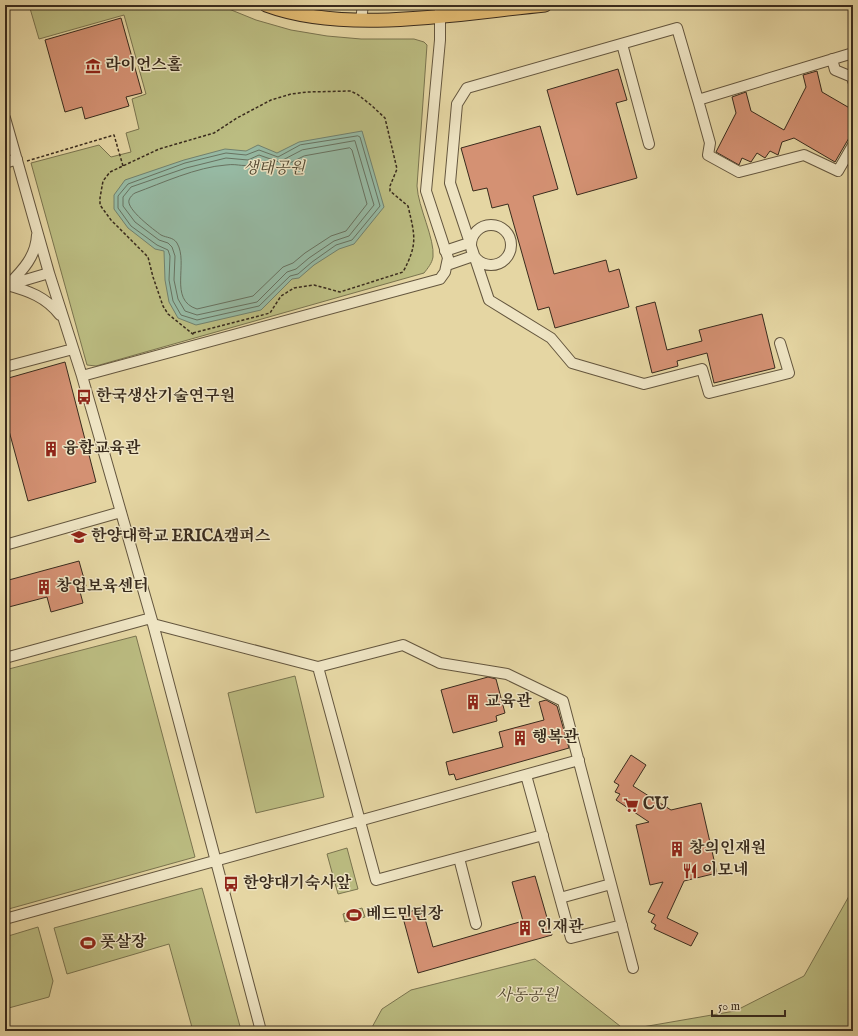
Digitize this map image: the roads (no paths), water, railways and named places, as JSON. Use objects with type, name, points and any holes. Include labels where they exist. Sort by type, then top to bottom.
[{"type":"main road","points":[[266,5],[279,10],[332,19],[361,20],[409,19],[440,10],[545,5]]},
{"type":"street","points":[[361,20],[363,5]]},
{"type":"street","points":[[82,376],[440,279],[445,272],[448,258],[426,191],[440,40],[440,10]]},
{"type":"street","points":[[780,343],[789,373],[709,394],[702,369],[644,384],[572,363],[551,338],[489,300],[471,250],[450,183],[457,104],[467,88],[676,28],[710,143],[708,155],[738,172],[804,155],[838,171],[853,145]]},
{"type":"street","points":[[622,44],[649,144]]},
{"type":"street","points":[[698,100],[853,53]]},
{"type":"street","points":[[832,59],[835,70],[852,77],[853,81]]},
{"type":"street","points":[[5,118],[63,320],[82,376],[152,621],[261,1031]]},
{"type":"street","points":[[5,163],[17,161]]},
{"type":"street","points":[[486,224],[499,226],[509,235],[511,248],[505,260],[499,263],[493,265],[480,262],[471,250],[471,238],[480,227],[486,224]]},
{"type":"street","points":[[6,286],[22,270],[34,253],[37,230]]},
{"type":"street","points":[[446,251],[471,250]]},
{"type":"street","points":[[447,265],[471,250]]},
{"type":"street","points":[[6,286],[49,273]]},
{"type":"street","points":[[6,286],[36,294],[50,303],[63,320]]},
{"type":"street","points":[[5,367],[73,349]]},
{"type":"street","points":[[5,545],[121,512]]},
{"type":"street","points":[[5,658],[152,621],[318,667],[403,646],[440,663],[507,674],[563,701],[633,968]]},
{"type":"street","points":[[318,667],[376,880],[542,834]]},
{"type":"street","points":[[5,919],[579,760]]},
{"type":"street","points":[[526,775],[571,938],[622,925]]},
{"type":"street","points":[[459,858],[476,924]]},
{"type":"street","points":[[560,898],[611,884]]},
{"type":"water","points":[[362,131],[384,207],[354,244],[339,249],[314,265],[299,278],[292,279],[261,310],[196,325],[178,318],[169,302],[165,280],[164,251],[155,249],[128,228],[114,209],[114,195],[125,180],[184,160],[225,149],[246,151],[258,145],[277,153],[299,142]]},
{"type":"place","name":"라이언스홀","points":[[93,66]]},
{"type":"place","name":"한국생산기술연구원","points":[[84,397]]},
{"type":"place","name":"융합교육관","points":[[51,449]]},
{"type":"place","name":"한양대학교 ERICA캠퍼스","points":[[79,537]]},
{"type":"place","name":"창업보육센터","points":[[44,587]]},
{"type":"place","name":"교육관","points":[[473,702]]},
{"type":"place","name":"행복관","points":[[520,738]]},
{"type":"place","name":"CU","points":[[631,805]]},
{"type":"place","name":"창의인재원","points":[[677,849]]},
{"type":"place","name":"이모네","points":[[690,871]]},
{"type":"place","name":"한양대기숙사앞","points":[[231,884]]},
{"type":"place","name":"베드민턴장","points":[[354,915]]},
{"type":"place","name":"인재관","points":[[525,928]]},
{"type":"place","name":"풋살장","points":[[88,943]]},
{"type":"park label","name":"생태공원","points":[[274,169]]},
{"type":"park label","name":"사동공원","points":[[527,996]]}]
